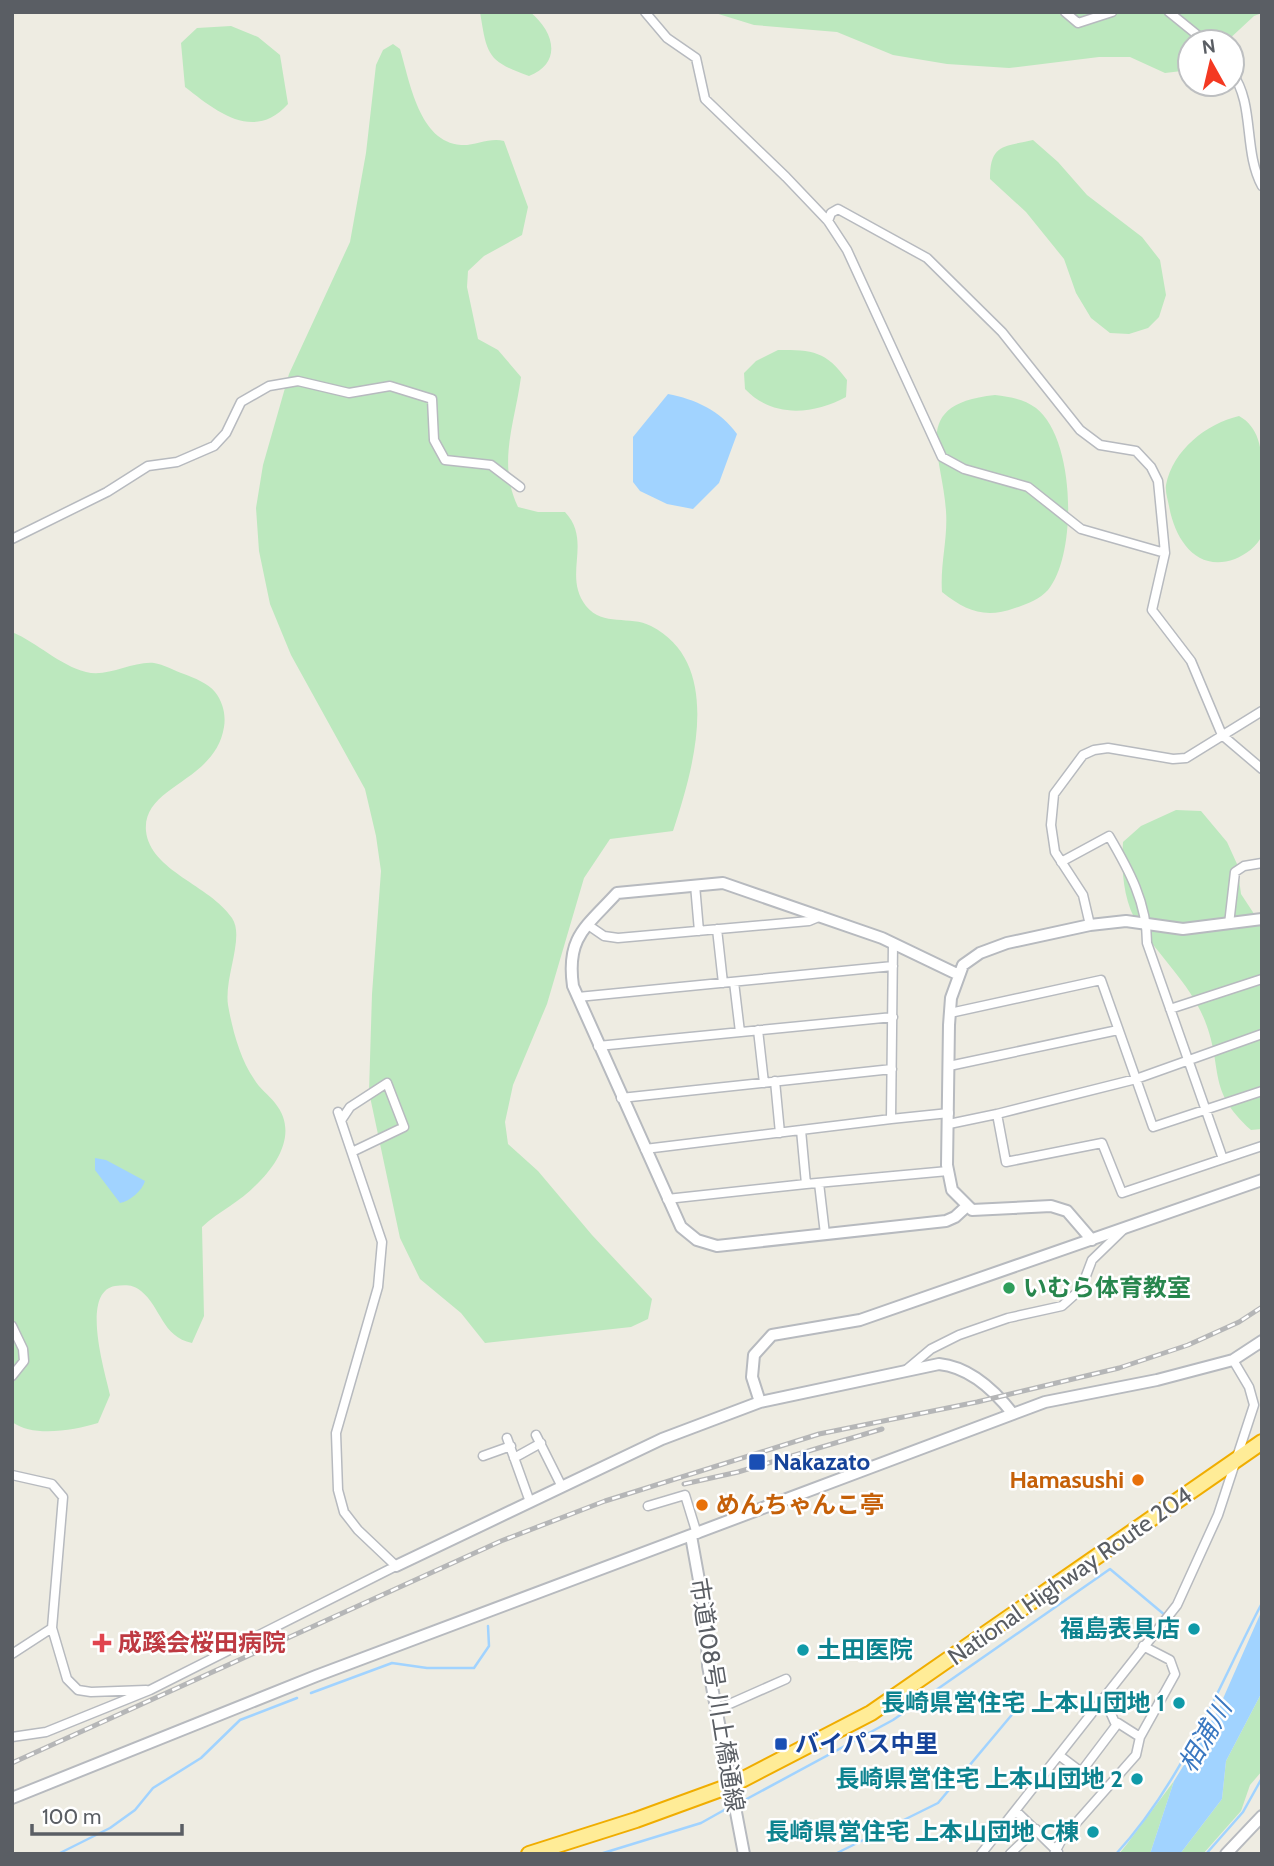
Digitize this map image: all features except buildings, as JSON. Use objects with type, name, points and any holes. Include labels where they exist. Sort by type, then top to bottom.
[{"type":"highway","name":"National Highway Route 204","points":[[529,1854],[636,1820],[732,1785],[871,1713],[1262,1442]]},
{"type":"street","points":[[645,12],[667,38],[696,58],[705,99],[828,221],[847,250],[942,457],[964,469],[1028,487],[1081,529],[1164,553]]},
{"type":"street","points":[[1065,12],[1078,23],[1112,12]]},
{"type":"street","points":[[1169,12],[1189,28]]},
{"type":"street","points":[[1243,98],[1250,150],[1262,186]]},
{"type":"street","points":[[828,221],[831,213],[838,209],[927,258],[1002,331],[1080,430],[1100,445],[1136,451],[1143,458],[1158,481],[1164,553],[1152,610],[1191,661],[1222,735],[1262,769]]},
{"type":"street","points":[[12,539],[107,492],[148,466],[177,462],[214,446],[226,433],[241,402],[269,386],[298,381],[349,393],[390,386],[422,394],[432,399],[434,440],[445,460],[491,464],[520,487]]},
{"type":"street","points":[[1090,925],[1083,895],[1055,852],[1051,825],[1054,794],[1083,755],[1108,748],[1173,759],[1186,758],[1262,711]]},
{"type":"street","points":[[1061,862],[1109,836],[1132,875],[1147,924],[1147,943],[1223,1159]]},
{"type":"street","points":[[1229,925],[1235,872],[1244,866],[1262,863]]},
{"type":"street","points":[[959,975],[893,943],[723,883],[617,893],[576,938],[569,962],[578,997],[598,1046],[667,1199],[681,1227],[697,1240],[717,1246],[946,1221],[956,1217],[967,1206]]},
{"type":"street","points":[[695,885],[699,931]]},
{"type":"street","points":[[588,925],[604,936],[618,938],[808,921],[821,916]]},
{"type":"street","points":[[1092,1240],[1067,1211],[1051,1206],[972,1210],[952,1190],[948,1171],[950,1013],[963,965],[989,950],[1090,925],[1126,921],[1183,929],[1262,919]]},
{"type":"street","points":[[717,929],[723,983]]},
{"type":"street","points":[[891,1119],[893,943]]},
{"type":"street","points":[[578,997],[893,966]]},
{"type":"street","points":[[1170,1009],[1262,979]]},
{"type":"street","points":[[950,1013],[1101,980],[1153,1126],[1262,1091]]},
{"type":"street","points":[[734,982],[740,1032]]},
{"type":"street","points":[[598,1046],[892,1017]]},
{"type":"street","points":[[758,1030],[764,1083]]},
{"type":"street","points":[[948,1066],[1118,1030]]},
{"type":"street","points":[[645,1150],[891,1119],[949,1119],[996,1114],[1136,1079],[1262,1034]]},
{"type":"street","points":[[621,1098],[892,1069]]},
{"type":"street","points":[[775,1081],[780,1132]]},
{"type":"street","points":[[354,1151],[404,1127],[387,1083],[340,1115],[382,1242],[381,1268],[336,1433],[338,1490],[344,1512],[396,1566]]},
{"type":"street","points":[[996,1114],[1006,1162],[1102,1143],[1122,1193],[1262,1146]]},
{"type":"street","points":[[801,1130],[806,1184]]},
{"type":"street","points":[[667,1199],[948,1171]]},
{"type":"street","points":[[760,1402],[752,1377],[754,1355],[772,1335],[860,1320],[1262,1180]]},
{"type":"street","points":[[819,1183],[825,1234]]},
{"type":"street","points":[[906,1370],[931,1349],[959,1335],[1008,1318],[1062,1306],[1081,1289],[1092,1260],[1124,1229]]},
{"type":"street","points":[[12,1326],[23,1349],[24,1361],[12,1376]]},
{"type":"street","points":[[12,1798],[308,1679],[1045,1402],[1157,1380],[1233,1360],[1262,1340]]},
{"type":"street","points":[[982,1854],[1177,1605],[1218,1515],[1254,1405],[1249,1387],[1233,1360]]},
{"type":"street","points":[[12,1737],[46,1732],[150,1690],[396,1566],[662,1439],[760,1402],[906,1370],[951,1366],[979,1381],[1013,1414]]},
{"type":"street","points":[[514,1458],[538,1439],[562,1487]]},
{"type":"street","points":[[483,1456],[509,1442],[530,1502]]},
{"type":"street","points":[[12,1475],[52,1484],[63,1497],[52,1628],[67,1679],[78,1689],[91,1692],[150,1690]]},
{"type":"street","points":[[648,1506],[685,1495],[694,1535]]},
{"type":"street","name":"市道108号 川上橋通線","points":[[694,1535],[716,1710],[744,1854]]},
{"type":"street","points":[[12,1654],[52,1628]]},
{"type":"street","points":[[1016,1811],[1057,1853],[1062,1839],[1136,1755],[1140,1737],[1175,1674],[1170,1660],[1143,1646]]},
{"type":"street","points":[[716,1710],[786,1679]]},
{"type":"street","points":[[1104,1698],[1116,1726]]},
{"type":"street","points":[[1082,1772],[1118,1723],[1140,1737]]},
{"type":"street","points":[[1060,1756],[1105,1790]]},
{"type":"street","points":[[1226,1854],[1262,1816]]},
{"type":"street","points":[[1010,1854],[1035,1829]]},
{"type":"green space","points":[[480,12],[530,12],[549,38],[551,47],[547,63],[529,76],[497,60],[488,47]]},
{"type":"green space","points":[[712,12],[1262,12],[1241,28],[1176,28],[1176,72],[1165,73],[1130,57],[1099,57],[1009,68],[947,64],[893,55],[837,32],[754,25]]},
{"type":"green space","points":[[231,26],[258,37],[280,55],[288,104],[262,121],[236,119],[210,106],[185,87],[181,43],[197,28]]},
{"type":"green space","points":[[393,44],[400,49],[419,108],[435,133],[447,141],[461,145],[504,141],[528,207],[522,235],[484,256],[468,271],[467,287],[478,339],[498,350],[521,377],[508,459],[512,491],[518,507],[538,512],[565,512],[577,535],[577,582],[579,594],[586,606],[608,619],[634,621],[651,626],[674,643],[688,665],[696,691],[694,749],[673,831],[610,839],[584,878],[547,1004],[513,1085],[505,1122],[508,1144],[538,1171],[592,1235],[652,1299],[648,1319],[631,1327],[485,1343],[461,1313],[420,1279],[400,1238],[369,1092],[372,994],[381,871],[376,836],[365,789],[291,655],[270,604],[259,551],[256,508],[263,465],[289,374],[350,242],[366,153],[376,65],[383,50]]},
{"type":"green space","points":[[1033,140],[1058,162],[1087,195],[1142,237],[1160,260],[1166,295],[1159,317],[1148,328],[1129,334],[1110,333],[1091,318],[1076,293],[1064,259],[1026,212],[990,179],[993,159],[1000,149]]},
{"type":"green space","points":[[778,350],[810,352],[825,358],[847,380],[846,397],[820,407],[793,411],[768,405],[756,398],[745,389],[744,373],[756,361]]},
{"type":"green space","points":[[995,395],[1027,402],[1049,423],[1059,444],[1065,469],[1068,524],[1058,573],[1048,590],[1037,599],[1020,606],[985,613],[959,604],[942,592],[946,511],[937,434],[941,420],[950,409],[968,400]]},
{"type":"green space","points":[[1239,416],[1251,426],[1260,447],[1264,512],[1262,535],[1247,553],[1235,559],[1210,561],[1190,551],[1176,531],[1166,485],[1176,461],[1193,440],[1215,425]]},
{"type":"green space","points":[[12,632],[76,669],[102,673],[137,664],[154,663],[205,683],[220,700],[225,722],[218,746],[194,772],[155,803],[148,816],[146,831],[150,845],[158,857],[210,896],[232,918],[236,936],[228,1005],[234,1033],[249,1071],[275,1103],[285,1125],[283,1146],[272,1167],[250,1191],[202,1227],[204,1316],[192,1343],[174,1335],[148,1298],[138,1289],[115,1286],[105,1291],[99,1302],[97,1334],[110,1395],[98,1423],[54,1431],[31,1430],[12,1422]]},
{"type":"green space","points":[[1176,810],[1201,811],[1227,842],[1237,864],[1241,894],[1262,926],[1262,1129],[1251,1130],[1228,1103],[1218,1078],[1211,1038],[1199,1008],[1138,924],[1126,895],[1122,862],[1123,842],[1141,826]]},
{"type":"green space","points":[[1262,1692],[1262,1771],[1250,1785],[1241,1811],[1203,1854],[1180,1854],[1222,1799],[1226,1761]]},
{"type":"green space","points":[[1174,1781],[1150,1854],[1119,1854],[1127,1844]]},
{"type":"water","points":[[668,394],[707,407],[737,434],[719,483],[693,509],[667,504],[640,491],[633,482],[633,437]]},
{"type":"water","points":[[95,1158],[106,1160],[145,1181],[143,1185],[135,1195],[120,1203],[95,1170]]},
{"type":"water","name":"相浦川","points":[[1262,1610],[1262,1692],[1226,1761],[1222,1799],[1180,1854],[1150,1854],[1174,1781],[1218,1710]]},
{"type":"waterway","points":[[743,1801],[893,1720],[1110,1569],[1166,1616]]},
{"type":"waterway","name":"相浦川","points":[[1116,1854],[1140,1826],[1180,1765],[1262,1603]]},
{"type":"waterway","points":[[311,1693],[392,1663],[427,1668],[474,1668],[489,1646],[488,1626]]},
{"type":"waterway","points":[[58,1854],[110,1828],[135,1810],[153,1788],[201,1758],[240,1720],[297,1698]]},
{"type":"waterway","points":[[835,1854],[938,1803],[1015,1711]]},
{"type":"waterway","points":[[1206,1854],[1243,1812],[1262,1778]]},
{"type":"waterway","points":[[600,1854],[701,1823],[726,1809]]},
{"type":"railway","points":[[12,1763],[501,1541],[605,1501],[819,1434],[977,1402],[1119,1368],[1188,1345],[1239,1322],[1262,1307]]},
{"type":"railway","points":[[684,1484],[738,1472],[882,1429]]},
{"type":"place","name":"いむら体育教室","points":[[1009,1288]]},
{"type":"place","name":"Nakazato","points":[[757,1462]]},
{"type":"place","name":"Hamasushi","points":[[1138,1480]]},
{"type":"place","name":"めんちゃんこ亭","points":[[702,1505]]},
{"type":"place","name":"福島表具店","points":[[1194,1629]]},
{"type":"place","name":"成蹊会桜田病院","points":[[102,1643]]},
{"type":"place","name":"土田医院","points":[[803,1650]]},
{"type":"place","name":"長崎県営住宅 上本山団地 1","points":[[1179,1703]]},
{"type":"place","name":"バイパス中里","points":[[781,1744]]},
{"type":"place","name":"長崎県営住宅 上本山団地 2","points":[[1137,1779]]},
{"type":"place","name":"長崎県営住宅 上本山団地 C棟","points":[[1093,1832]]}]
